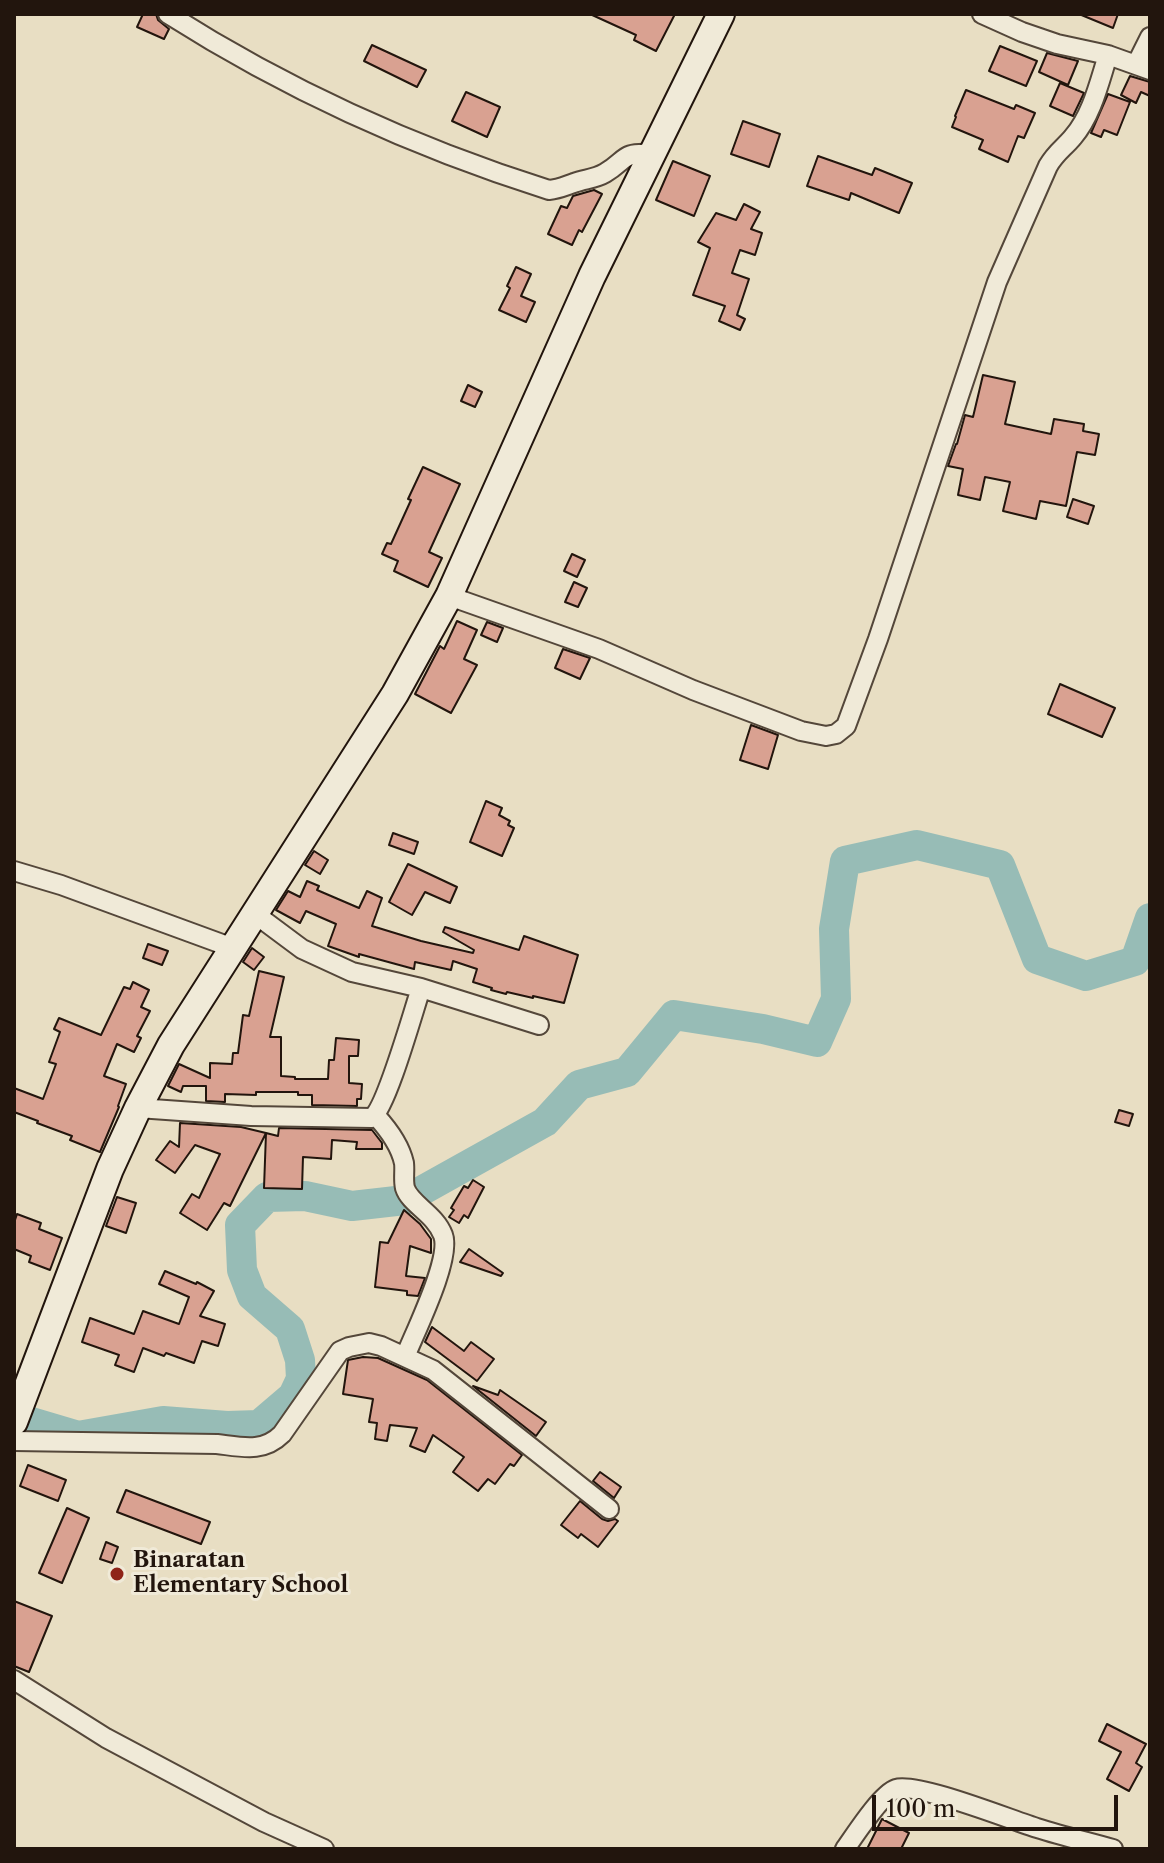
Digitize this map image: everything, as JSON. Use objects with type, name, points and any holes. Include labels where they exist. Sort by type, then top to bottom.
[{"type":"main road","points":[[16,1415],[110,1169],[138,1108],[171,1045],[395,694],[449,596],[592,276],[721,14]]},
{"type":"street","points":[[168,14],[302,89],[385,129],[549,190],[596,177],[633,153],[651,154]]},
{"type":"street","points":[[993,16],[1022,32],[1057,44],[1108,55],[1143,68],[1150,37]]},
{"type":"street","points":[[449,596],[599,649],[693,690],[801,731],[826,736],[836,734],[846,726],[997,282],[1048,166],[1055,154],[1072,139],[1090,107],[1108,55]]},
{"type":"street","points":[[14,871],[233,948]]},
{"type":"street","points":[[255,914],[302,949],[352,972],[421,988],[539,1025]]},
{"type":"street","points":[[138,1108],[251,1116],[367,1119],[376,1116],[421,988]]},
{"type":"street","points":[[376,1116],[398,1148],[409,1194],[434,1217],[443,1234],[444,1245],[435,1288],[405,1357]]},
{"type":"street","points":[[14,1441],[263,1447],[274,1443],[282,1434],[340,1351],[369,1343],[433,1370],[609,1509]]},
{"type":"street","points":[[14,1680],[118,1745],[264,1822],[324,1849]]},
{"type":"street","points":[[845,1849],[883,1798],[904,1787],[944,1796],[1113,1849]]},
{"type":"building","points":[[143,14],[156,14],[158,20],[169,29],[164,39],[137,27]]},
{"type":"building","points":[[590,14],[675,14],[656,51],[634,40],[636,35]]},
{"type":"building","points":[[1079,14],[1118,14],[1113,28]]},
{"type":"building","points":[[372,45],[426,70],[417,87],[364,61]]},
{"type":"building","points":[[1000,46],[1037,61],[1026,86],[989,71]]},
{"type":"building","points":[[1047,53],[1078,61],[1068,85],[1039,72]]},
{"type":"building","points":[[1130,76],[1150,82],[1150,96],[1141,92],[1136,103],[1121,95]]},
{"type":"building","points":[[1060,83],[1084,93],[1073,116],[1050,106]]},
{"type":"building","points":[[966,90],[1014,109],[1016,105],[1035,113],[1024,138],[1018,136],[1008,162],[979,149],[983,140],[952,127]]},
{"type":"building","points":[[466,92],[500,107],[487,137],[452,121]]},
{"type":"building","points":[[1108,94],[1130,102],[1117,135],[1104,130],[1101,137],[1091,133]]},
{"type":"building","points":[[743,121],[780,134],[769,167],[731,154]]},
{"type":"building","points":[[818,156],[872,175],[875,168],[912,183],[899,213],[851,193],[849,200],[807,186]]},
{"type":"building","points":[[673,161],[710,176],[694,216],[656,200]]},
{"type":"building","points":[[594,190],[602,194],[572,245],[548,234],[561,206],[567,208],[573,196]]},
{"type":"building","points":[[744,204],[760,212],[751,229],[762,233],[755,255],[740,250],[732,273],[749,279],[737,315],[745,319],[740,330],[719,321],[725,306],[693,295],[710,248],[698,242],[716,213],[736,220]]},
{"type":"building","points":[[516,267],[531,274],[521,296],[535,302],[526,322],[499,310]]},
{"type":"building","points":[[983,375],[1015,382],[1005,424],[1051,434],[1054,419],[1084,424],[1083,431],[1099,434],[1095,455],[1077,452],[1066,506],[1040,501],[1036,519],[1003,511],[1010,482],[985,477],[980,500],[958,495],[963,469],[948,466],[965,415],[973,417]]},
{"type":"building","points":[[468,385],[482,392],[475,407],[461,401]]},
{"type":"building","points":[[423,467],[460,484],[429,552],[442,558],[428,587],[394,571],[398,561],[382,554],[387,543],[391,544]]},
{"type":"building","points":[[1073,499],[1094,506],[1088,524],[1067,517]]},
{"type":"building","points":[[572,554],[585,560],[577,577],[564,571]]},
{"type":"building","points":[[574,582],[587,588],[578,607],[565,602]]},
{"type":"building","points":[[457,621],[477,630],[464,659],[477,665],[451,713],[415,694],[440,646],[444,649]]},
{"type":"building","points":[[487,622],[503,628],[497,642],[481,635]]},
{"type":"building","points":[[563,649],[590,658],[580,679],[555,668]]},
{"type":"building","points":[[1060,684],[1115,708],[1102,737],[1048,714]]},
{"type":"building","points":[[751,725],[778,735],[768,769],[740,760]]},
{"type":"building","points":[[486,801],[502,808],[499,815],[510,821],[508,825],[514,828],[502,856],[470,842]]},
{"type":"building","points":[[393,833],[418,842],[414,854],[389,845]]},
{"type":"building","points":[[314,851],[328,860],[320,874],[305,865]]},
{"type":"building","points":[[408,864],[457,887],[450,903],[425,892],[412,915],[389,902]]},
{"type":"building","points":[[307,881],[319,886],[317,890],[359,908],[367,891],[382,898],[372,926],[421,941],[473,953],[474,950],[443,932],[445,927],[519,950],[524,936],[578,955],[564,1003],[491,990],[473,982],[477,969],[453,961],[451,970],[415,962],[414,969],[359,954],[359,957],[328,946],[336,924],[306,911],[300,923],[276,910],[288,891],[300,897]]},
{"type":"building","points":[[148,944],[168,951],[162,965],[143,958]]},
{"type":"building","points":[[252,948],[264,957],[254,970],[243,962]]},
{"type":"building","points":[[259,971],[284,977],[270,1037],[281,1037],[281,1076],[328,1079],[329,1060],[334,1060],[336,1038],[359,1040],[358,1056],[349,1056],[349,1083],[362,1084],[357,1106],[312,1105],[312,1095],[298,1095],[298,1092],[225,1094],[225,1102],[206,1101],[206,1086],[183,1086],[181,1092],[168,1086],[179,1064],[210,1078],[210,1063],[232,1064],[233,1053],[238,1053],[243,1015],[249,1016]]},
{"type":"building","points":[[133,982],[149,990],[141,1007],[150,1011],[137,1036],[141,1038],[134,1052],[117,1044],[104,1076],[126,1084],[100,1152],[70,1140],[72,1136],[14,1112],[14,1088],[43,1099],[56,1064],[49,1062],[60,1032],[54,1029],[59,1018],[101,1035],[124,987],[130,989]]},
{"type":"building","points":[[1119,1110],[1133,1114],[1129,1126],[1115,1122]]},
{"type":"building","points":[[180,1123],[241,1127],[266,1133],[230,1206],[224,1203],[207,1230],[180,1213],[192,1194],[199,1198],[220,1154],[195,1145],[175,1173],[156,1160],[170,1141],[179,1147]]},
{"type":"building","points":[[279,1128],[372,1130],[382,1143],[382,1149],[356,1149],[357,1142],[332,1140],[331,1159],[303,1157],[302,1189],[264,1188],[266,1133],[278,1136]]},
{"type":"building","points":[[473,1180],[484,1187],[468,1218],[464,1215],[459,1223],[449,1217],[454,1210],[451,1208],[464,1186],[468,1188]]},
{"type":"building","points":[[117,1197],[136,1203],[126,1233],[106,1226]]},
{"type":"building","points":[[404,1210],[431,1239],[431,1253],[410,1246],[406,1276],[425,1278],[418,1296],[407,1295],[407,1291],[375,1287],[380,1242],[388,1243]]},
{"type":"building","points":[[17,1214],[41,1223],[39,1229],[62,1238],[50,1270],[29,1262],[31,1256],[14,1249]]},
{"type":"building","points":[[469,1249],[503,1273],[501,1276],[460,1262]]},
{"type":"building","points":[[165,1271],[214,1291],[200,1316],[225,1324],[218,1346],[202,1341],[194,1363],[143,1348],[134,1372],[115,1365],[119,1355],[82,1342],[90,1318],[134,1334],[143,1311],[179,1324],[189,1297],[159,1284]]},
{"type":"building","points":[[432,1327],[464,1351],[471,1342],[494,1359],[477,1381],[425,1342]]},
{"type":"building","points":[[378,1358],[427,1380],[522,1455],[514,1466],[510,1464],[495,1484],[488,1479],[478,1491],[453,1472],[464,1457],[433,1435],[425,1452],[410,1446],[417,1428],[390,1425],[387,1441],[375,1439],[377,1423],[369,1422],[373,1399],[343,1394],[348,1360]]},
{"type":"building","points":[[473,1386],[498,1395],[500,1390],[546,1422],[536,1436]]},
{"type":"building","points":[[28,1465],[66,1480],[58,1501],[20,1486]]},
{"type":"building","points":[[600,1472],[621,1487],[614,1498],[593,1481]]},
{"type":"building","points":[[126,1490],[210,1522],[201,1544],[117,1512]]},
{"type":"building","points":[[580,1501],[602,1519],[618,1521],[598,1547],[581,1534],[578,1538],[561,1525]]},
{"type":"building","points":[[67,1508],[89,1518],[62,1583],[39,1573]]},
{"type":"building","points":[[106,1542],[118,1547],[112,1563],[100,1559]]},
{"type":"building","points":[[14,1601],[52,1616],[29,1672],[14,1666]]},
{"type":"building","points":[[1107,1724],[1146,1744],[1136,1763],[1142,1767],[1129,1791],[1107,1779],[1121,1752],[1099,1741]]},
{"type":"building","points":[[882,1819],[909,1833],[901,1849],[867,1849]]},
{"type":"waterway","points":[[14,1417],[78,1436],[163,1421],[259,1425],[293,1396],[301,1379],[300,1360],[290,1329],[252,1296],[242,1270],[240,1225],[267,1197],[305,1196],[352,1206],[405,1200],[545,1122],[579,1085],[627,1072],[674,1015],[763,1029],[817,1042],[836,999],[834,929],[845,861],[917,845],[1000,865],[1037,959],[1086,976],[1135,961],[1150,918]]},
{"type":"place","name":"Binaratan Elementary School","points":[[117,1574]]}]
